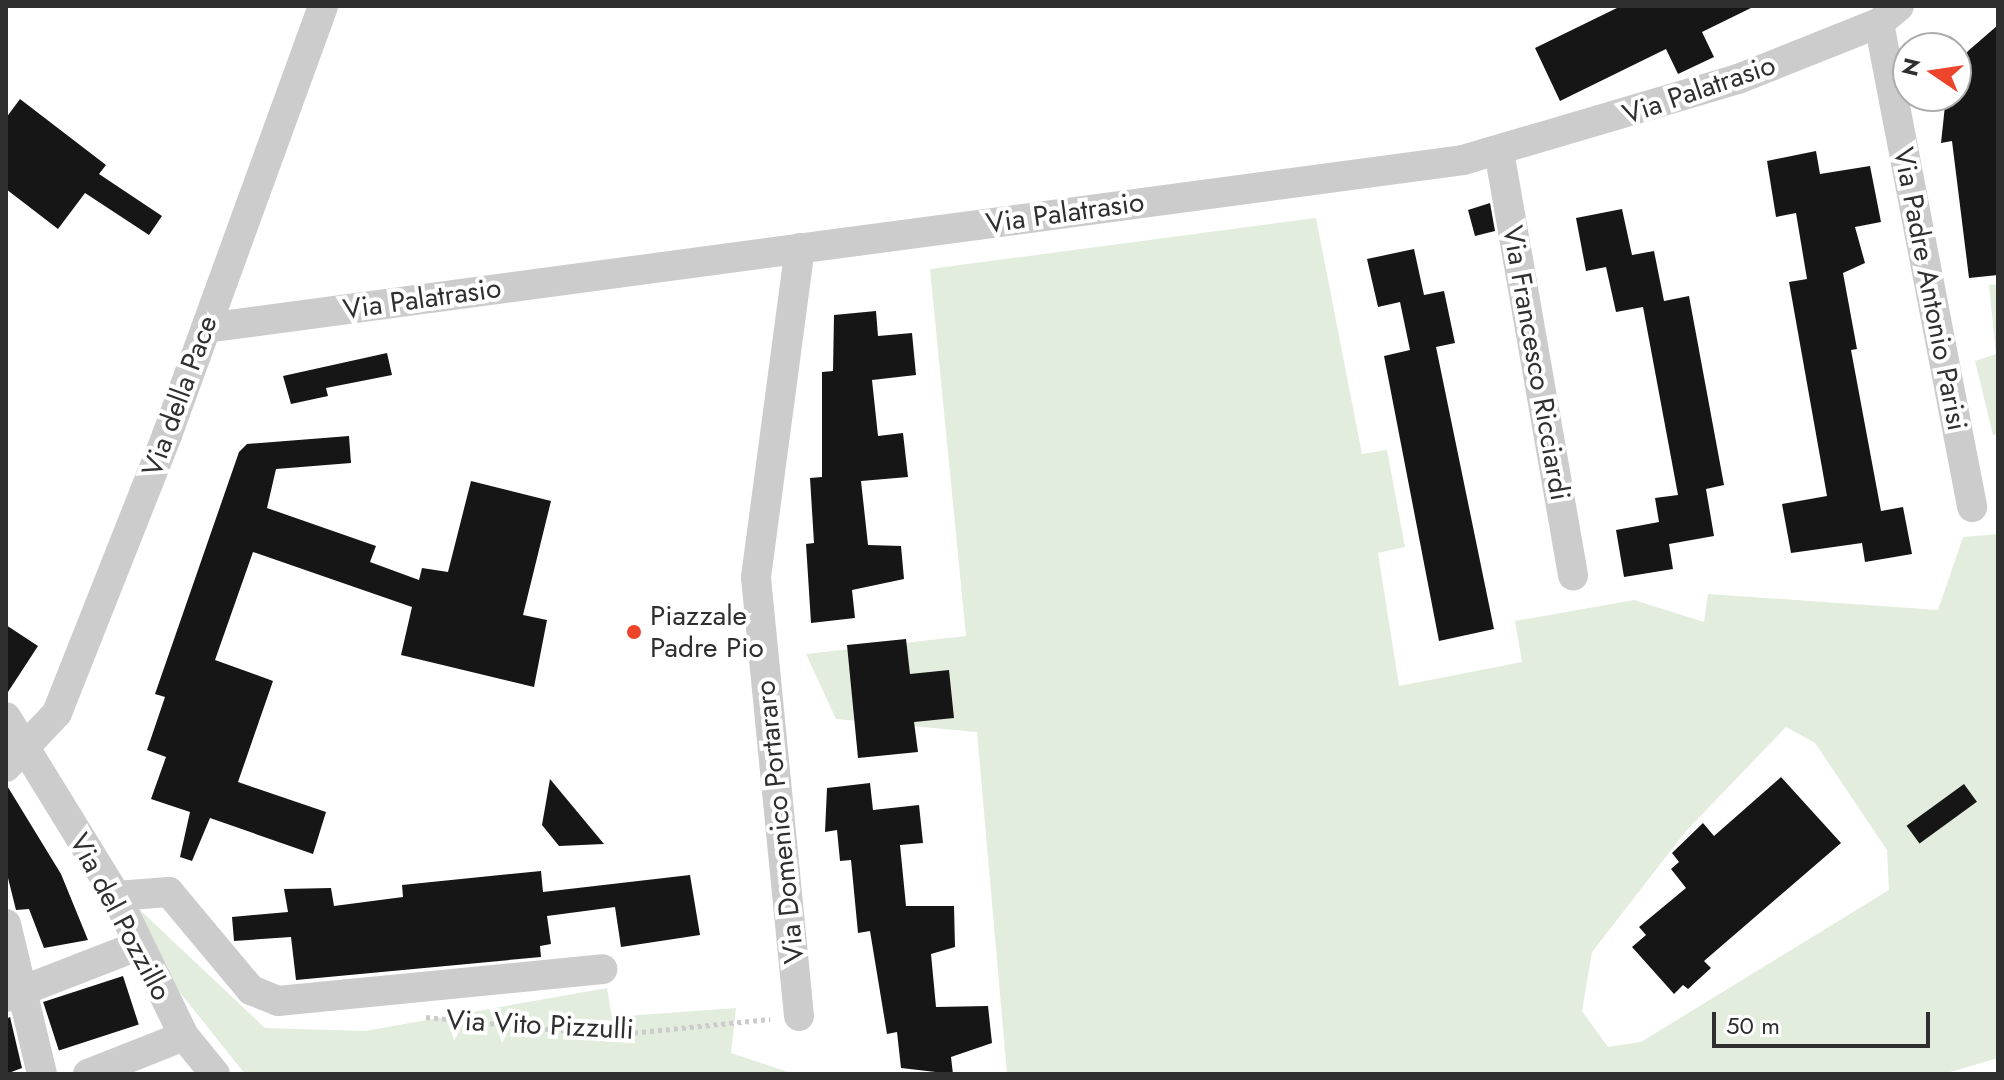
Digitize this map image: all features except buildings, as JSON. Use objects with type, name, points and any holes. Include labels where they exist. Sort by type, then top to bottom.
[{"type":"street","name":"Via della Pace","points":[[6,767],[57,713],[206,328],[323,6]]},
{"type":"street","name":"Via Palatrasio","points":[[206,328],[1499,151],[1738,79],[1889,14]]},
{"type":"street","name":"Via Padre Antonio Parisi","points":[[1889,14],[1972,507]]},
{"type":"street","name":"Via Francesco Ricciardi","points":[[1499,151],[1573,576]]},
{"type":"street","name":"Via Domenico Portararo","points":[[799,1016],[756,577],[800,248]]},
{"type":"street","name":"Via del Pozzillo","points":[[6,717],[116,896],[135,947],[184,1036],[215,1074]]},
{"type":"street","name":"Via Vito Pizzulli","points":[[116,896],[169,892],[251,990],[278,1001],[602,969]]},
{"type":"street","points":[[6,924],[14,994],[42,1074]]},
{"type":"street","points":[[14,994],[135,947]]},
{"type":"street","points":[[88,1074],[184,1036]]},
{"type":"path","name":"Via Vito Pizzulli","points":[[407,1013],[468,1026],[610,1035],[799,1016]]},
{"type":"green space","points":[[1316,218],[1362,454],[1387,450],[1405,547],[1378,553],[1399,686],[1522,662],[1515,621],[1634,600],[1704,622],[1708,594],[1938,610],[1963,537],[1998,534],[1998,1058],[1943,1074],[1007,1074],[977,732],[836,719],[806,654],[966,636],[930,269]],"holes":[[[1786,727],[1815,743],[1887,850],[1889,890],[1641,1042],[1608,1047],[1582,1011],[1592,952],[1686,831]]]},
{"type":"green space","points":[[1998,284],[1998,434],[1993,435],[1975,361],[1996,354],[1989,285]]},
{"type":"green space","points":[[139,909],[265,1028],[365,1031],[607,988],[612,1017],[736,1008],[731,1053],[794,1074],[245,1074],[143,946]]},
{"type":"place","name":"Piazzale Padre Pio","points":[[634,632]]}]
